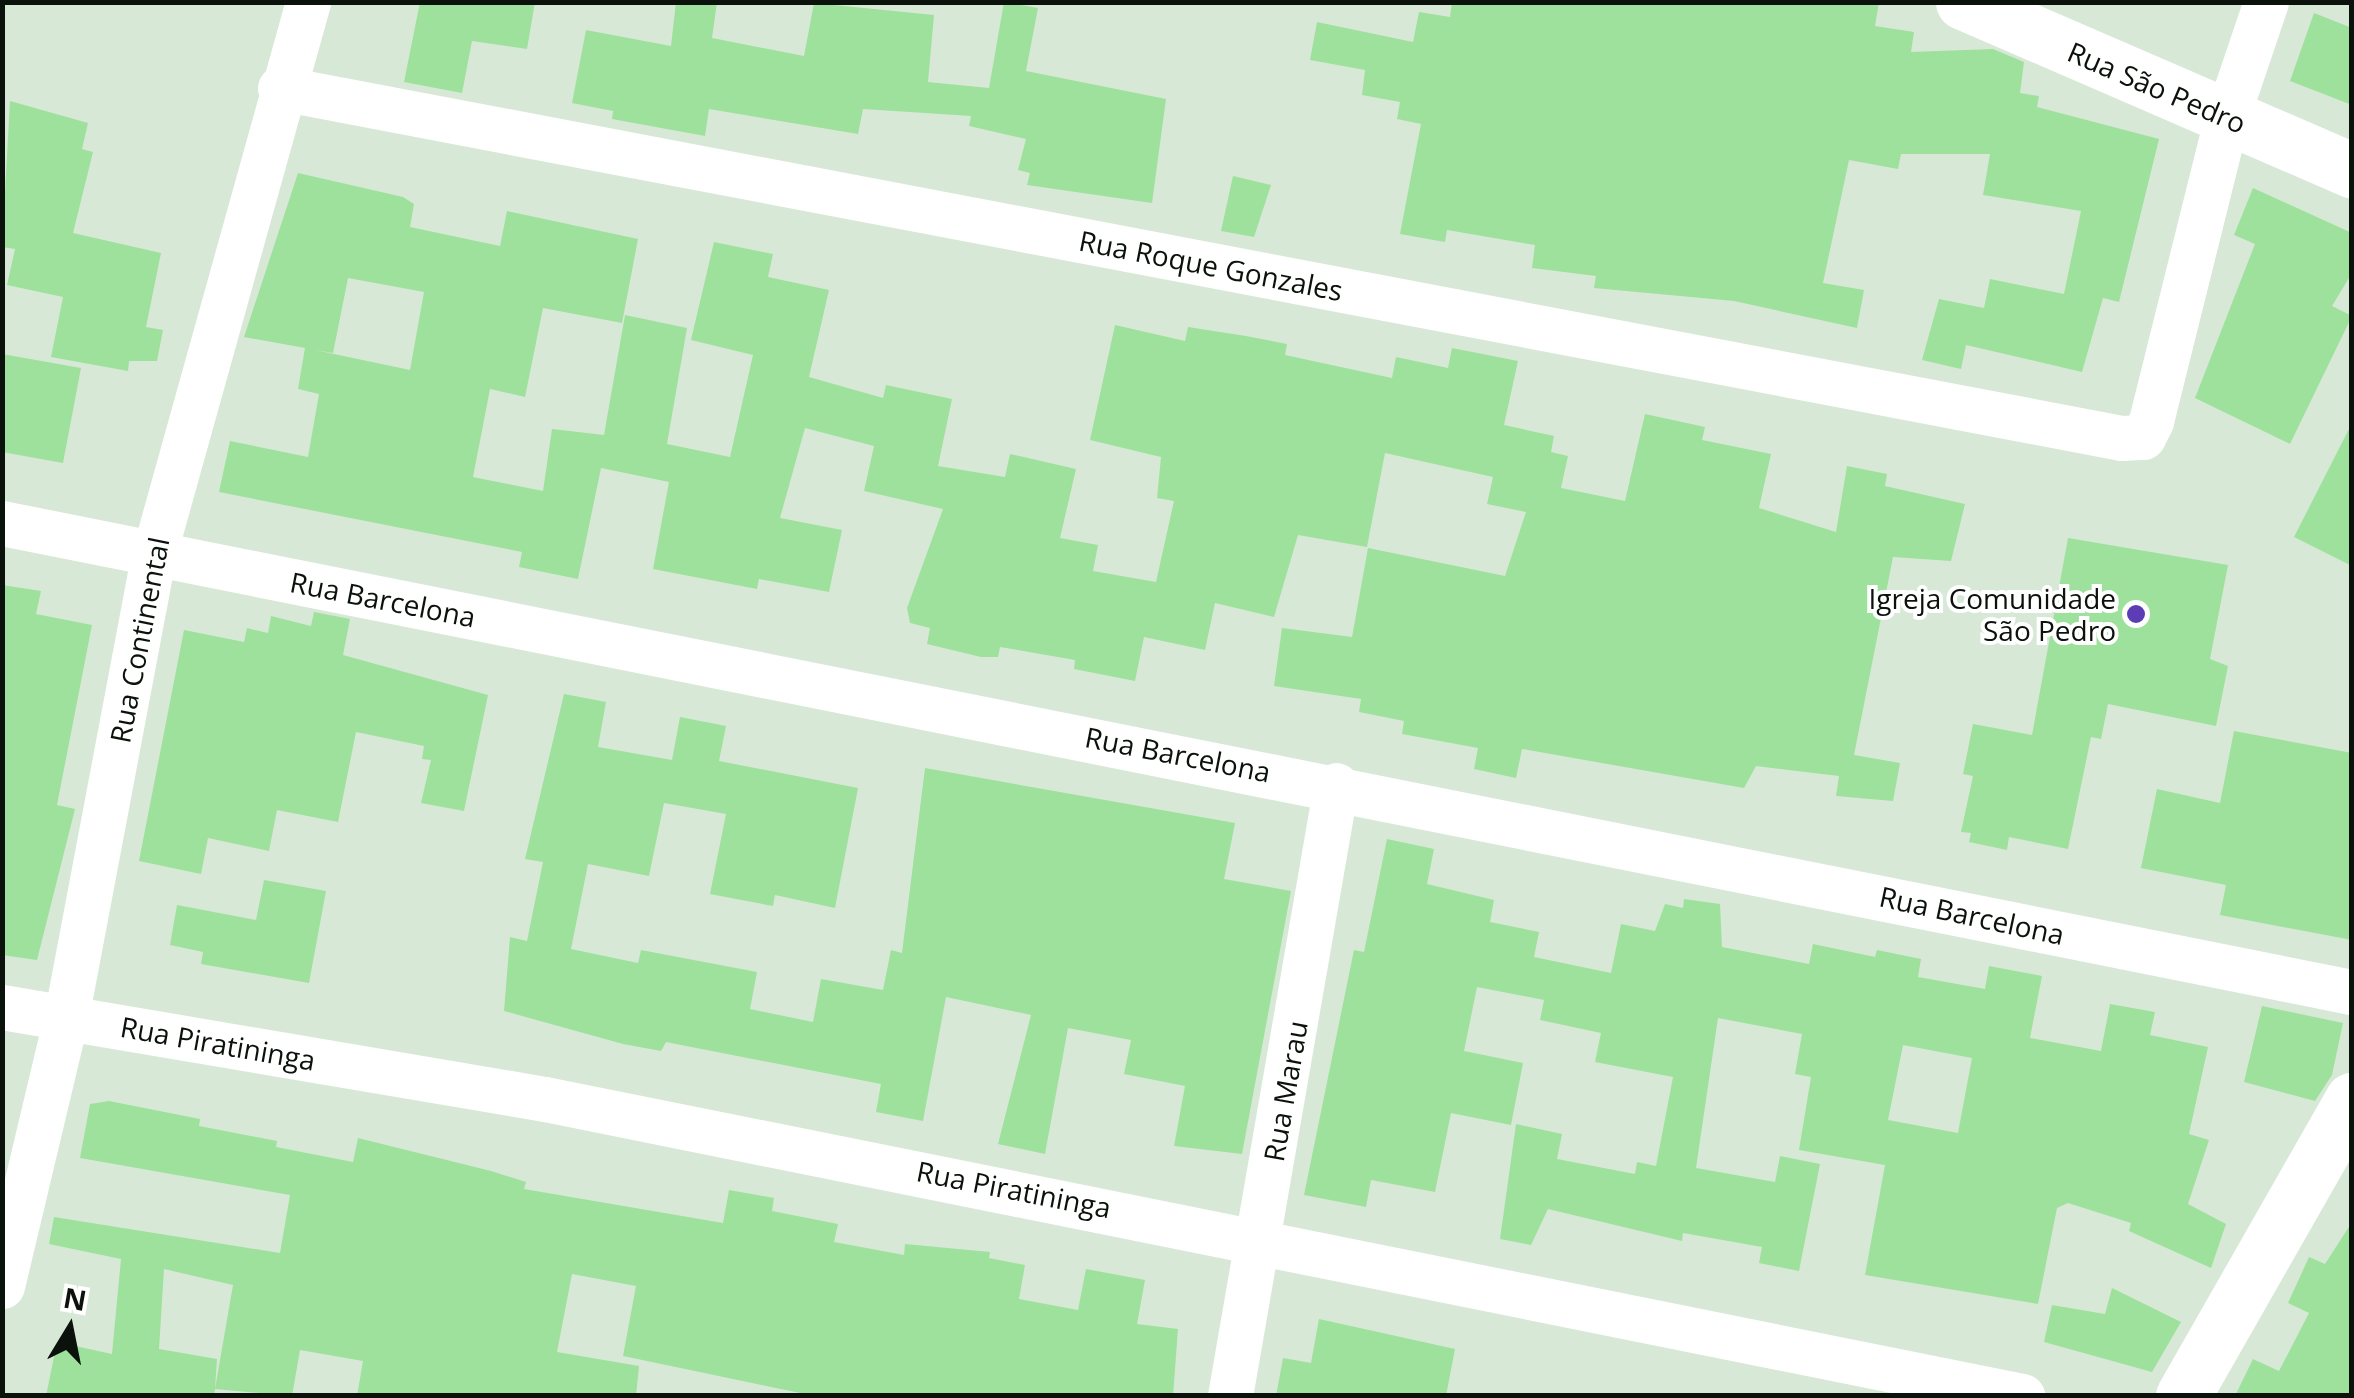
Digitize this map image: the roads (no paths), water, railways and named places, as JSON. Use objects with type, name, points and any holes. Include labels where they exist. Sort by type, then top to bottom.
[{"type":"street","name":"Rua Continental","points":[[2,1286],[66,1018],[154,554],[280,88],[308,2]]},
{"type":"street","name":"Rua São Pedro","points":[[1963,2],[2352,170]]},
{"type":"street","points":[[2227,117],[2266,2]]},
{"type":"street","name":"Rua Roque Gonzales","points":[[280,88],[2143,437],[2227,117]]},
{"type":"street","name":"Rua Barcelona","points":[[2,523],[1336,785],[2352,992]]},
{"type":"street","name":"Rua Marau","points":[[1230,1396],[1336,785]]},
{"type":"street","name":"Rua Piratininga","points":[[2,1007],[545,1099],[1260,1237],[2022,1396]]},
{"type":"street","points":[[2183,1396],[2352,1100]]},
{"type":"place","name":"Igreja Comunidade São Pedro","points":[[2136,614]]}]
